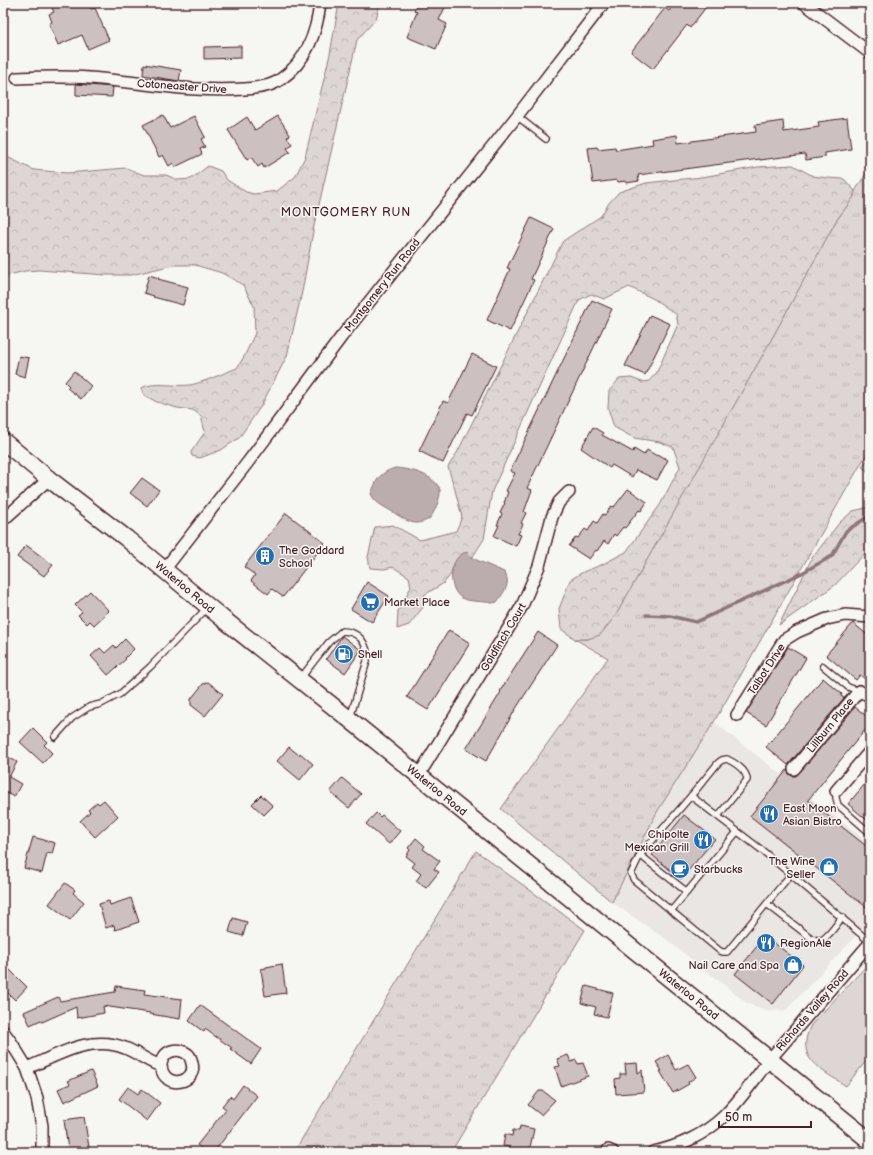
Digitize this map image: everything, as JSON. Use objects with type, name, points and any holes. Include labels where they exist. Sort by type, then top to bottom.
[{"type":"main road","name":"Waterloo Road","points":[[3,441],[49,479],[126,538],[208,607],[300,679],[870,1141]]},
{"type":"street","name":"Cotoneaster Drive","points":[[17,78],[90,78],[207,90],[233,90],[269,85],[281,79],[292,70],[308,48],[320,3]]},
{"type":"street","name":"Montgomery Run Road","points":[[164,570],[248,462],[342,336],[604,3]]},
{"type":"street","points":[[804,3],[870,53]]},
{"type":"street","points":[[3,520],[49,479]]},
{"type":"street","name":"Goldfinch Court","points":[[419,775],[522,606],[539,566],[552,517],[559,502],[570,492]]},
{"type":"street","name":"Talbot Drive","points":[[737,715],[784,640],[797,632],[827,619],[845,615],[870,618]]},
{"type":"street","name":"Lillburn Place","points":[[794,769],[859,691],[870,696]]},
{"type":"street","points":[[836,791],[870,751]]},
{"type":"street","name":"Richards Valley Road","points":[[653,1152],[678,1145],[694,1138],[722,1118],[739,1100],[770,1060],[870,942]]},
{"type":"street","points":[[3,1031],[12,1042],[27,1068],[37,1098],[42,1126],[42,1152]]},
{"type":"street","points":[[27,1068],[79,1046],[101,1043],[124,1047],[150,1062],[161,1066]]},
{"type":"lane","points":[[516,116],[546,139]]},
{"type":"lane","points":[[54,737],[72,718],[89,708],[101,704],[120,694],[150,667],[208,607]]},
{"type":"lane","points":[[300,679],[329,642],[342,631],[350,631],[363,640],[368,653],[367,661],[349,719]]},
{"type":"lane","points":[[823,666],[848,687],[859,691]]},
{"type":"lane","points":[[718,816],[747,780],[747,775],[744,771],[732,761],[727,759],[720,762],[640,855],[631,872],[631,876],[720,951],[725,952],[730,949],[791,874]]},
{"type":"lane","points":[[836,791],[838,805],[870,832]]},
{"type":"lane","points":[[691,796],[791,874],[870,942]]},
{"type":"lane","points":[[671,911],[738,832]]},
{"type":"lane","points":[[640,855],[687,892]]},
{"type":"lane","points":[[767,904],[811,938],[816,940],[823,939],[842,917]]},
{"type":"shaded area","points":[[395,468],[407,469],[425,475],[439,487],[440,494],[438,502],[429,519],[418,523],[410,522],[380,504],[371,494],[379,477],[385,472]]},
{"type":"shaded area","points":[[467,552],[472,558],[504,572],[507,584],[497,602],[492,603],[468,600],[457,594],[452,580],[453,566],[456,559],[461,554]]},
{"type":"shaded area","points":[[714,722],[870,844],[870,921],[786,1010],[768,1011],[747,1003],[667,940],[612,902],[657,812]]},
{"type":"green space","points":[[339,3],[380,3],[376,19],[357,40],[314,226],[302,292],[287,356],[261,406],[239,438],[221,450],[200,458],[192,456],[191,452],[205,432],[201,416],[193,410],[177,408],[157,402],[144,395],[141,388],[152,385],[195,384],[237,368],[255,333],[254,306],[243,285],[222,273],[195,265],[173,265],[131,275],[106,275],[39,270],[25,271],[9,275],[3,282],[3,153],[9,158],[34,170],[67,173],[126,168],[144,175],[166,175],[178,180],[191,179],[208,166],[221,171],[227,180],[246,192],[254,194],[277,191],[295,177],[305,157],[330,54]]},
{"type":"green space","points":[[793,165],[813,176],[844,179],[855,191],[853,198],[836,221],[770,342],[616,615],[600,635],[588,639],[575,639],[561,629],[559,609],[570,580],[583,572],[601,565],[626,552],[660,505],[680,467],[673,447],[660,442],[634,438],[614,427],[608,408],[609,391],[619,379],[631,378],[642,382],[649,381],[657,372],[678,324],[676,314],[654,299],[629,287],[604,299],[591,294],[579,300],[492,491],[484,539],[472,558],[467,552],[453,566],[451,574],[444,583],[424,595],[424,606],[409,625],[397,629],[398,611],[411,587],[409,577],[393,567],[384,569],[370,568],[368,557],[375,527],[393,525],[420,540],[456,531],[462,517],[448,467],[457,453],[563,241],[601,216],[609,203],[619,192],[646,183],[702,177],[758,167]]},
{"type":"green space","points":[[870,167],[870,448],[714,722],[657,812],[612,902],[501,809],[608,658],[575,639],[588,639],[836,221],[852,198]]},
{"type":"green space","points":[[870,457],[870,473],[862,467]]},
{"type":"green space","points":[[870,507],[870,549],[835,585],[779,625],[812,558],[840,522],[853,511]]},
{"type":"green space","points":[[476,851],[585,930],[451,1152],[294,1152]]},
{"type":"green space","points":[[870,962],[870,1056],[846,1086],[819,1068],[813,1062],[808,1055],[806,1047],[807,1037],[811,1025]]},
{"type":"building","points":[[64,3],[88,3],[91,9],[95,8],[109,40],[88,49],[82,35],[58,45],[49,24],[52,22],[49,14],[54,12],[52,8]]},
{"type":"building","points":[[417,3],[447,3],[439,20],[447,24],[436,49],[407,37],[417,12],[414,11]]},
{"type":"building","points":[[675,3],[709,3],[690,28],[687,25],[653,69],[631,52],[665,8],[669,11]]},
{"type":"building","points":[[241,46],[241,58],[204,59],[204,47]]},
{"type":"building","points":[[144,64],[181,70],[179,81],[143,75]]},
{"type":"building","points":[[76,84],[113,87],[112,97],[76,95]]},
{"type":"building","points":[[163,115],[170,128],[194,116],[205,137],[201,139],[205,147],[200,149],[202,154],[175,167],[173,163],[169,166],[163,155],[159,157],[143,125]]},
{"type":"building","points":[[278,116],[290,135],[287,137],[292,144],[287,148],[290,152],[264,168],[262,164],[258,167],[251,157],[247,160],[228,130],[247,117],[255,130]]},
{"type":"building","points":[[847,118],[851,149],[825,153],[825,157],[806,160],[805,154],[760,159],[638,175],[639,181],[626,183],[626,181],[618,182],[617,180],[593,183],[588,148],[597,147],[598,149],[615,147],[616,150],[653,144],[652,139],[677,135],[678,143],[756,132],[755,125],[783,121],[784,132],[819,127],[818,122]]},
{"type":"building","points":[[531,218],[554,229],[531,279],[534,280],[510,331],[487,320],[510,269],[507,268]]},
{"type":"building","points":[[149,275],[188,287],[183,305],[144,293]]},
{"type":"building","points":[[592,300],[612,309],[527,488],[532,490],[524,512],[526,513],[521,523],[523,524],[518,534],[521,535],[516,546],[494,536],[499,525],[497,525],[502,514],[500,513],[508,492],[506,491],[515,473],[510,471]]},
{"type":"building","points":[[650,315],[670,324],[645,375],[625,366]]},
{"type":"building","points":[[472,354],[496,366],[472,415],[467,413],[443,463],[419,451],[443,401],[448,403]]},
{"type":"building","points":[[19,356],[29,358],[25,377],[15,374]]},
{"type":"building","points":[[74,371],[91,386],[81,399],[67,388],[69,386],[65,382]]},
{"type":"building","points":[[593,427],[603,433],[602,435],[633,452],[634,449],[644,455],[647,450],[668,460],[657,480],[636,470],[632,477],[612,465],[610,468],[581,448]]},
{"type":"building","points":[[142,478],[159,490],[147,506],[130,493]]},
{"type":"building","points":[[628,489],[647,502],[641,511],[639,510],[625,528],[623,527],[616,536],[614,534],[608,544],[604,541],[589,559],[569,546],[585,529],[588,531],[594,521],[597,523],[611,506],[614,507]]},
{"type":"building","name":"The Goddard School","points":[[286,513],[325,543],[283,597],[272,589],[268,594],[251,581],[255,575],[244,567]]},
{"type":"building","points":[[26,545],[53,565],[44,576],[17,557]]},
{"type":"building","name":"Market Place","points":[[367,582],[389,596],[372,622],[351,609]]},
{"type":"building","points":[[90,591],[109,611],[94,625],[90,621],[87,624],[78,615],[82,612],[75,605]]},
{"type":"building","points":[[853,623],[870,637],[870,683],[860,675],[856,680],[826,655]]},
{"type":"building","points":[[449,630],[470,643],[428,710],[407,697]]},
{"type":"building","points":[[538,632],[557,645],[515,710],[486,761],[466,749],[501,692],[500,691]]},
{"type":"building","name":"Shell","points":[[342,636],[361,650],[345,673],[326,659]]},
{"type":"building","points":[[125,639],[134,649],[125,658],[126,659],[108,675],[91,656],[100,648],[105,653],[114,645],[116,648]]},
{"type":"building","points":[[788,647],[806,658],[766,725],[746,713]]},
{"type":"building","points":[[823,678],[842,694],[841,696],[844,698],[788,765],[766,747]]},
{"type":"building","points":[[208,682],[223,694],[205,716],[191,705],[191,699],[203,684]]},
{"type":"building","points":[[855,707],[870,719],[870,724],[808,800],[870,849],[870,910],[750,816],[787,770],[792,776],[796,776],[799,773]]},
{"type":"building","points":[[33,728],[47,742],[44,745],[52,753],[43,763],[20,742]]},
{"type":"building","points":[[289,747],[299,755],[300,753],[313,764],[300,780],[277,761]]},
{"type":"building","points":[[3,754],[17,762],[9,777],[21,784],[14,797],[3,791]]},
{"type":"building","points":[[342,778],[361,794],[349,808],[330,792]]},
{"type":"building","points":[[870,778],[870,823],[848,804]]},
{"type":"building","points":[[261,795],[273,806],[264,815],[252,804]]},
{"type":"building","points":[[104,800],[118,816],[95,837],[80,821],[90,812],[88,810],[97,802],[99,804]]},
{"type":"building","points":[[376,813],[380,817],[382,815],[400,831],[389,844],[366,824]]},
{"type":"building","points":[[684,815],[715,839],[681,879],[652,855]]},
{"type":"building","points":[[33,837],[55,843],[52,854],[47,853],[42,873],[24,868]]},
{"type":"building","points":[[416,838],[425,846],[423,849],[440,861],[434,869],[439,872],[426,888],[416,881],[421,874],[412,867],[415,863],[406,856],[410,850],[408,848]]},
{"type":"building","points":[[65,883],[75,890],[73,893],[84,902],[70,920],[49,904]]},
{"type":"building","points":[[131,898],[139,922],[115,930],[114,925],[106,928],[99,904],[109,901],[110,905]]},
{"type":"building","points":[[233,918],[247,922],[243,936],[229,932]]},
{"type":"building","points":[[765,936],[803,965],[773,1004],[735,974]]},
{"type":"building","points":[[3,963],[27,987],[15,1000],[3,988]]},
{"type":"building","points":[[282,964],[286,993],[265,996],[261,969]]},
{"type":"building","points":[[116,986],[145,990],[144,994],[182,999],[180,1019],[103,1006],[104,1013],[77,1018],[76,1007],[42,1022],[41,1020],[30,1025],[24,1012],[58,997],[60,1001],[115,992]]},
{"type":"building","points":[[586,986],[613,993],[607,1017],[594,1014],[596,1007],[581,1003]]},
{"type":"building","points":[[200,1005],[261,1049],[251,1064],[230,1049],[232,1048],[205,1029],[204,1032],[189,1021]]},
{"type":"building","points":[[568,1055],[571,1062],[576,1060],[578,1064],[583,1063],[588,1076],[561,1086],[555,1067],[560,1066],[557,1059]]},
{"type":"building","points":[[668,1055],[676,1070],[688,1064],[696,1077],[688,1082],[689,1084],[673,1093],[656,1062]]},
{"type":"building","points":[[637,1063],[638,1073],[642,1070],[644,1092],[616,1094],[615,1079],[620,1078],[620,1074],[626,1074],[625,1064]]},
{"type":"building","points":[[91,1071],[98,1086],[64,1102],[58,1089],[70,1084],[68,1081]]},
{"type":"building","points":[[243,1085],[257,1096],[214,1152],[206,1152],[197,1145],[226,1109],[222,1106],[230,1096],[233,1099]]},
{"type":"building","points":[[128,1087],[138,1094],[142,1089],[160,1103],[147,1121],[119,1099]]},
{"type":"building","points":[[539,1091],[543,1091],[555,1100],[541,1115],[528,1105]]},
{"type":"building","points":[[84,1117],[89,1147],[68,1150],[64,1120]]},
{"type":"building","points":[[520,1126],[534,1129],[529,1152],[508,1152],[510,1147],[503,1146],[505,1134],[512,1136],[513,1130],[519,1131]]},
{"type":"waterway","points":[[646,615],[670,616],[696,622],[800,574],[832,556],[846,531],[866,518],[870,518]]},
{"type":"place","name":"The Goddard School","points":[[265,556]]},
{"type":"place","name":"Market Place","points":[[370,602]]},
{"type":"place","name":"Shell","points":[[344,654]]},
{"type":"place","name":"East Moon Asian Bistro","points":[[769,814]]},
{"type":"place","name":"Chipolte Mexican Grill","points":[[703,840]]},
{"type":"place","name":"The Wine Seller","points":[[829,867]]},
{"type":"place","name":"Starbucks","points":[[680,869]]},
{"type":"place","name":"RegionAle","points":[[766,943]]},
{"type":"place","name":"Nail Care and Spa","points":[[793,965]]},
{"type":"district","name":"MONTGOMERY RUN","points":[[346,212]]}]
